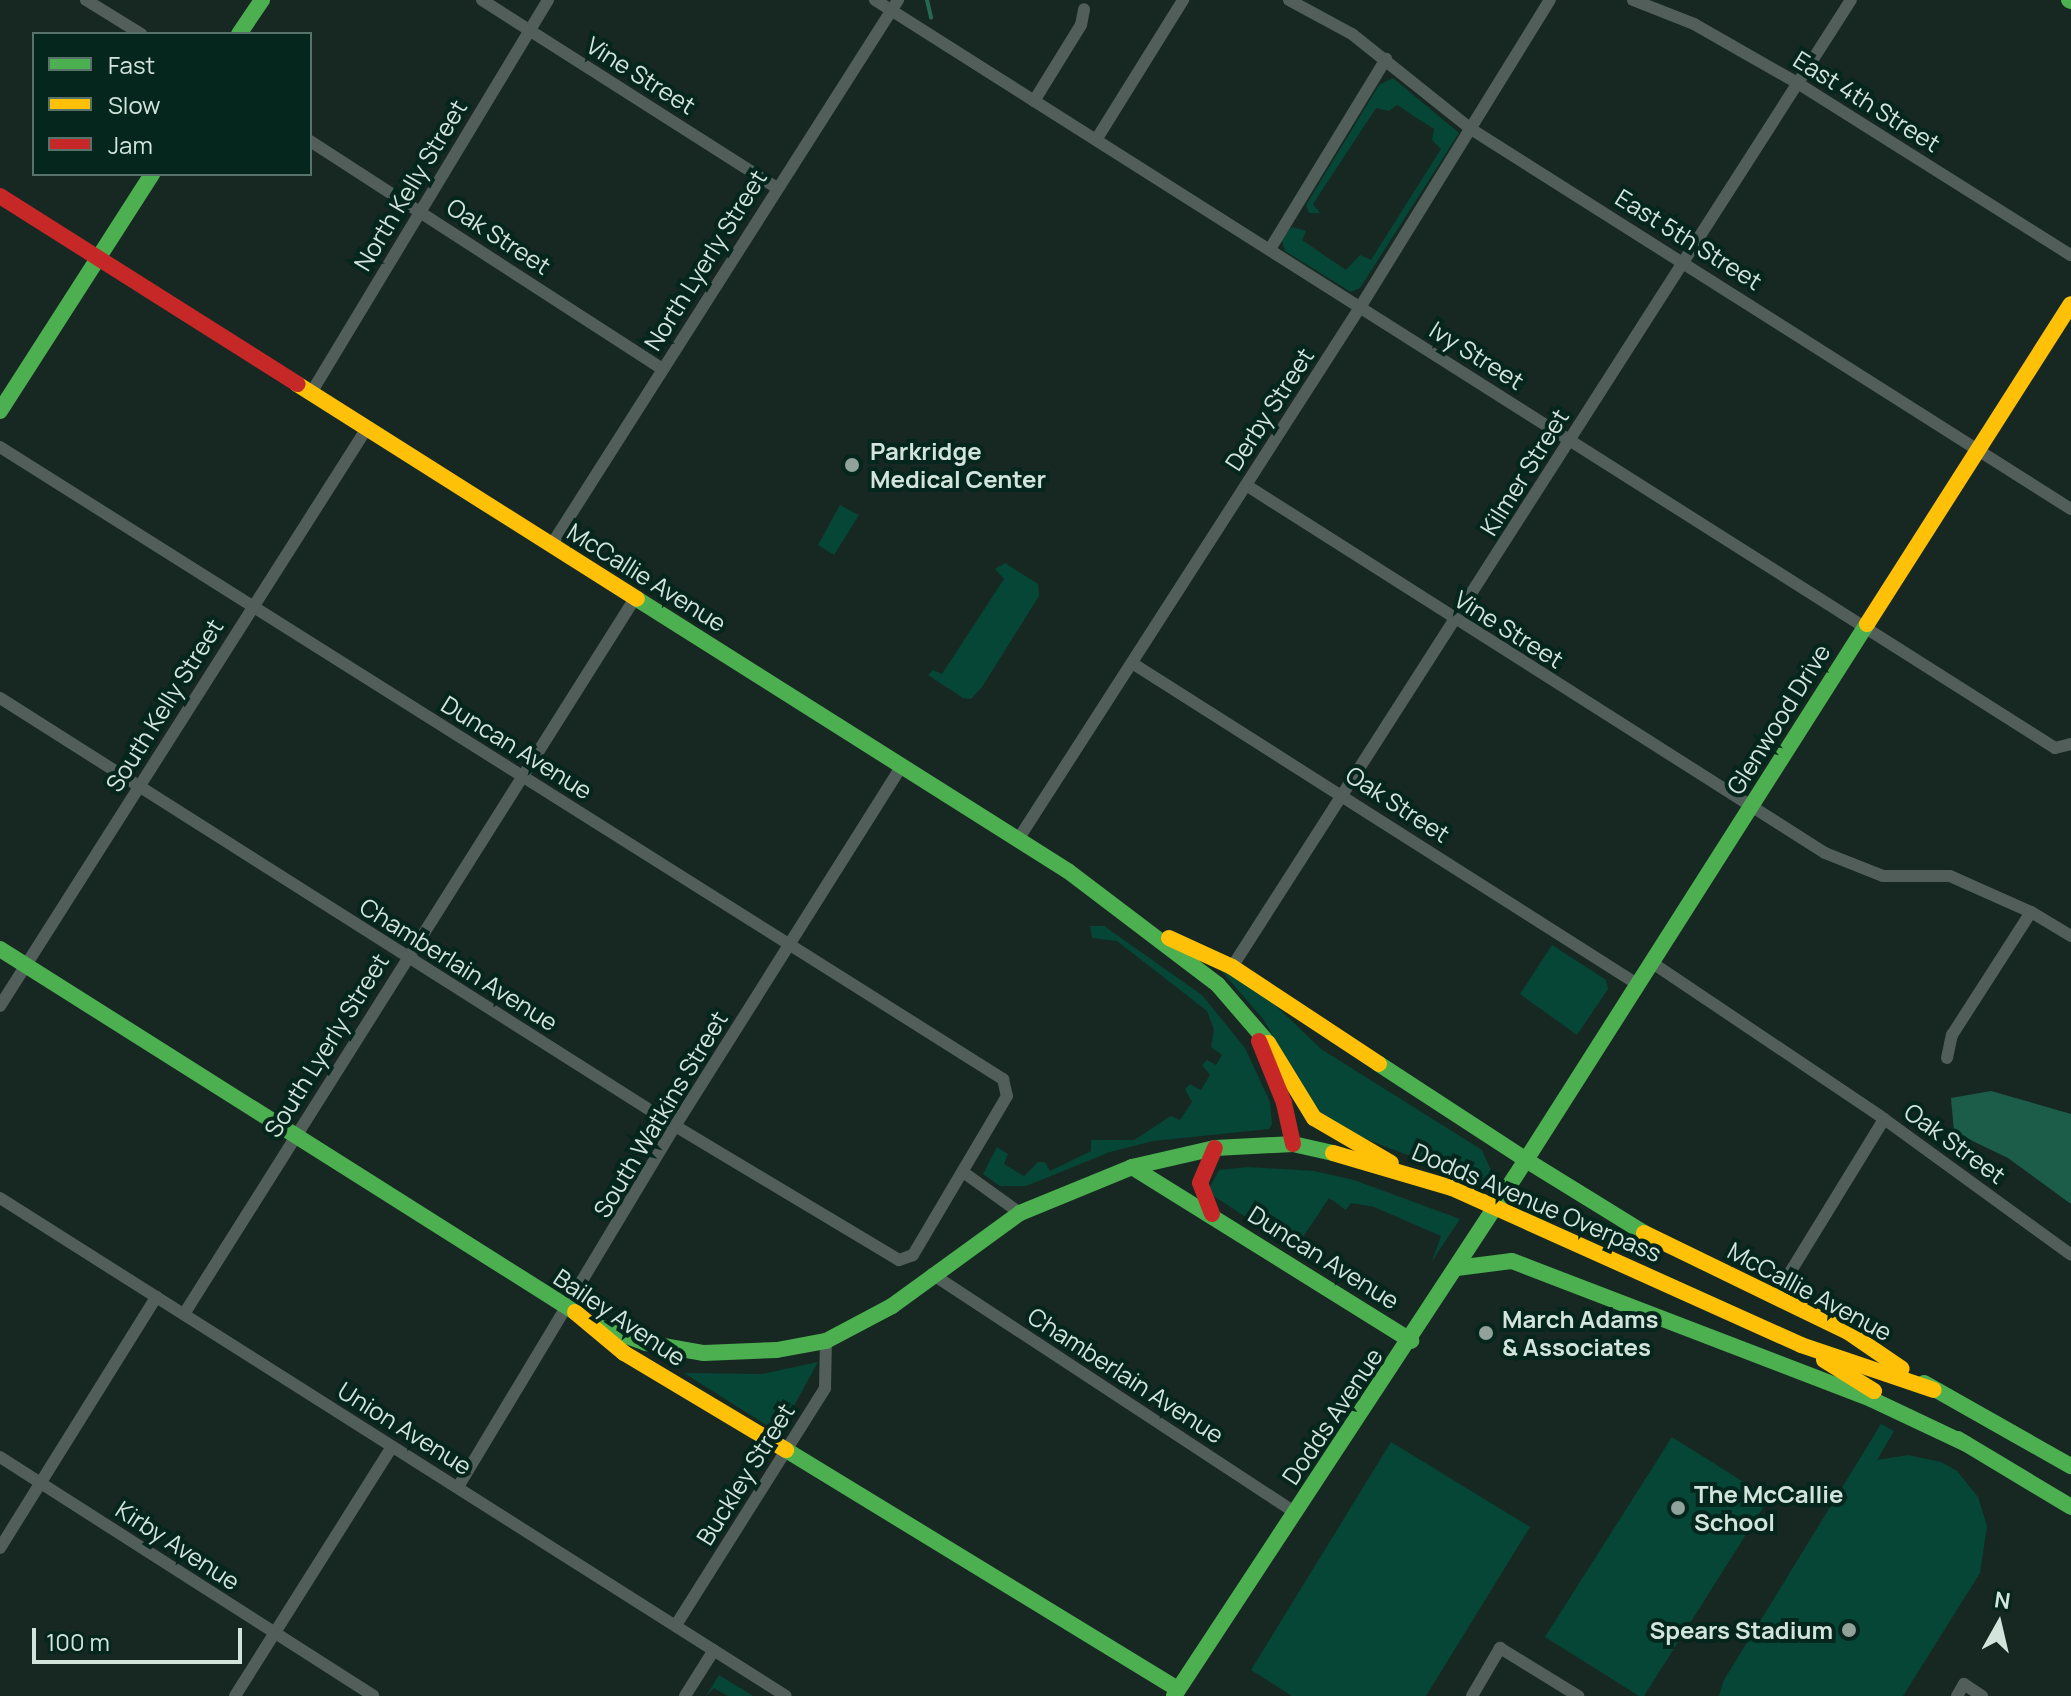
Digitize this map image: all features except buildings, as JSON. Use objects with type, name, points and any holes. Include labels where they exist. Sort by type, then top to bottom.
[{"type":"main road","points":[[240,32],[262,0]]},
{"type":"main road","points":[[0,411],[151,176]]},
{"type":"main road","name":"McCallie Avenue","points":[[0,196],[1019,838],[1153,931],[1218,985],[1279,1055],[1298,1099],[1314,1118],[1400,1169]]},
{"type":"main road","name":"Glenwood Drive","points":[[1526,1160],[2071,304]]},
{"type":"main road","name":"McCallie Avenue","points":[[1153,931],[1232,967],[1640,1231],[1848,1332],[1934,1390],[2071,1466]]},
{"type":"main road","name":"Bailey Avenue","points":[[0,949],[294,1139],[598,1326],[624,1353],[1181,1694]]},
{"type":"main road","name":"McCallie Avenue","points":[[1250,1022],[1284,1103],[1293,1144]]},
{"type":"main road","name":"Dodds Avenue Overpass","points":[[598,1326],[665,1348],[704,1353],[777,1350],[826,1341],[892,1306],[1020,1213],[1132,1167],[1215,1148],[1293,1144],[1400,1169],[1452,1188],[1784,1337],[1934,1390]]},
{"type":"main road","name":"Duncan Avenue","points":[[1212,1214],[1200,1183],[1215,1148]]},
{"type":"main road","name":"Dodds Avenue","points":[[1181,1694],[1526,1160]]},
{"type":"main road","name":"Duncan Avenue","points":[[1132,1167],[1212,1214],[1411,1341]]},
{"type":"main road","points":[[1457,1268],[1512,1261],[1871,1399],[1966,1444],[2071,1507]]},
{"type":"main road","name":"Dodds Avenue Overpass","points":[[1784,1337],[1966,1444]]},
{"type":"street","points":[[86,0],[138,32]]},
{"type":"street","name":"Vine Street","points":[[482,0],[776,187]]},
{"type":"street","name":"North Kelly Street","points":[[311,393],[422,212],[527,29],[548,0]]},
{"type":"street","name":"Ivy Street","points":[[875,0],[894,5],[1034,101],[1270,249],[1359,309],[1571,439],[2055,748],[2071,744]]},
{"type":"street","points":[[1096,140],[1183,0]]},
{"type":"street","name":"East 5th Street","points":[[1289,0],[1386,59],[1471,129],[1683,259],[2071,509]]},
{"type":"street","name":"Derby Street","points":[[1019,838],[1359,309],[1550,0]]},
{"type":"street","name":"East 4th Street","points":[[1633,0],[1694,24],[1799,84],[2071,255]]},
{"type":"street","name":"Kilmer Street","points":[[1232,967],[1456,622],[1683,259],[1851,0]]},
{"type":"street","name":"North Lyerly Street","points":[[552,544],[894,5]]},
{"type":"street","points":[[1034,101],[1081,25],[1084,9]]},
{"type":"street","points":[[1270,249],[1386,59]]},
{"type":"street","name":"Oak Street","points":[[312,142],[663,369]]},
{"type":"street","name":"South Kelly Street","points":[[0,1006],[367,428]]},
{"type":"street","name":"Duncan Avenue","points":[[0,447],[1008,1087],[963,1172]]},
{"type":"street","name":"Vine Street","points":[[1246,485],[1456,622],[1825,853],[1883,876],[1950,876],[2031,912],[2071,936]]},
{"type":"street","name":"South Lyerly Street","points":[[184,1314],[635,598]]},
{"type":"street","name":"Oak Street","points":[[1132,663],[1345,795],[1637,984]]},
{"type":"street","name":"Chamberlain Avenue","points":[[0,698],[675,1126],[899,1260],[913,1255],[963,1172]]},
{"type":"street","name":"South Watkins Street","points":[[458,1487],[569,1308],[675,1126],[791,947],[902,765]]},
{"type":"street","points":[[1947,1058],[1952,1035],[2031,912]]},
{"type":"street","name":"Oak Street","points":[[1651,962],[1884,1119],[2071,1255]]},
{"type":"street","points":[[1775,1297],[1884,1119]]},
{"type":"street","points":[[963,1172],[1020,1213]]},
{"type":"street","name":"Union Avenue","points":[[0,1198],[786,1696]]},
{"type":"street","name":"Chamberlain Avenue","points":[[932,1274],[1296,1513]]},
{"type":"street","points":[[0,1548],[156,1297]]},
{"type":"street","name":"Buckley Street","points":[[676,1625],[825,1388],[826,1341]]},
{"type":"street","points":[[235,1696],[392,1447]]},
{"type":"street","name":"Kirby Avenue","points":[[0,1457],[373,1696]]},
{"type":"street","points":[[1472,1696],[1500,1648],[1578,1696]]},
{"type":"street","points":[[685,1696],[714,1650]]},
{"type":"street","points":[[1961,1690],[1982,1696]]},
{"type":"green space","points":[[1393,78],[1459,133],[1360,288],[1351,292],[1285,251],[1281,238],[1292,227],[1306,231],[1302,240],[1346,270],[1360,255],[1371,260],[1441,149],[1432,140],[1434,129],[1397,105],[1389,111],[1376,108],[1313,204],[1320,213],[1309,213],[1306,205],[1379,85]]},
{"type":"green space","points":[[840,505],[859,515],[834,555],[818,545]]},
{"type":"green space","points":[[1005,563],[1038,584],[1039,596],[982,687],[971,699],[963,698],[928,675],[933,670],[942,674],[1004,579],[995,569]]},
{"type":"green space","points":[[1090,926],[1104,926],[1202,995],[1245,1048],[1270,1102],[1272,1124],[1269,1129],[1153,1141],[1110,1152],[1026,1186],[1000,1186],[983,1174],[997,1147],[1008,1154],[1004,1164],[1024,1176],[1038,1162],[1045,1162],[1050,1171],[1091,1151],[1091,1140],[1134,1140],[1171,1116],[1180,1120],[1192,1102],[1185,1089],[1190,1084],[1201,1090],[1210,1075],[1202,1065],[1207,1060],[1216,1065],[1222,1055],[1211,1047],[1214,1030],[1207,1011],[1117,941],[1092,938]]},
{"type":"green space","points":[[1552,945],[1606,980],[1608,989],[1577,1035],[1520,994]]},
{"type":"green space","points":[[1218,967],[1270,1000],[1321,1049],[1482,1150],[1492,1173],[1484,1184],[1355,1135],[1313,1108],[1264,1020]]},
{"type":"green space","points":[[1991,1091],[2071,1114],[2071,1204],[2008,1158],[1954,1132],[1951,1098]]},
{"type":"green space","points":[[1248,1167],[1314,1171],[1354,1180],[1460,1219],[1432,1261],[1441,1236],[1374,1207],[1351,1203],[1346,1210],[1329,1198],[1295,1249],[1212,1195],[1210,1187],[1219,1170]]},
{"type":"green space","points":[[818,1362],[779,1433],[684,1373],[762,1374]]},
{"type":"green space","points":[[1881,1424],[1894,1431],[1877,1460],[1908,1455],[1941,1462],[1957,1471],[1978,1497],[1987,1526],[1980,1573],[1903,1696],[1719,1696],[1724,1680]]},
{"type":"green space","points":[[1672,1437],[1769,1498],[1644,1696],[1639,1696],[1545,1637]]},
{"type":"green space","points":[[1391,1442],[1530,1527],[1426,1696],[1292,1696],[1251,1670]]},
{"type":"green space","points":[[719,1675],[753,1696],[728,1696],[714,1688],[706,1696]]},
{"type":"waterway","points":[[927,0],[931,18]]},
{"type":"traffic: fast","points":[[240,32],[262,0]]},
{"type":"traffic: fast","points":[[0,411],[151,176]]},
{"type":"traffic: fast","points":[[637,599],[1068,871],[1218,985],[1268,1043]]},
{"type":"traffic: fast","points":[[1379,1064],[1526,1160],[1867,624]]},
{"type":"traffic: fast","points":[[0,949],[575,1312]]},
{"type":"traffic: fast","points":[[598,1326],[646,1343],[704,1353],[777,1350],[826,1341],[892,1306],[1020,1213],[1132,1167],[1215,1148],[1293,1144],[1333,1153]]},
{"type":"traffic: fast","points":[[1174,1696],[1526,1160],[1644,1233]]},
{"type":"traffic: fast","points":[[1132,1167],[1411,1341]]},
{"type":"traffic: fast","points":[[1457,1268],[1512,1261],[1871,1399],[1966,1444]]},
{"type":"traffic: fast","points":[[1924,1383],[2071,1466]]},
{"type":"traffic: fast","points":[[1958,1439],[2071,1507]]},
{"type":"traffic: fast","points":[[786,1450],[1178,1689]]},
{"type":"traffic: slow","points":[[1867,624],[2071,304]]},
{"type":"traffic: slow","points":[[297,384],[637,599]]},
{"type":"traffic: slow","points":[[1169,938],[1232,967],[1379,1064]]},
{"type":"traffic: slow","points":[[1268,1043],[1314,1118],[1391,1163]]},
{"type":"traffic: slow","points":[[1333,1153],[1452,1188],[1801,1345],[1934,1390]]},
{"type":"traffic: slow","points":[[1644,1233],[1848,1332],[1902,1369]]},
{"type":"traffic: slow","points":[[575,1312],[624,1353],[786,1450]]},
{"type":"traffic: slow","points":[[1824,1360],[1874,1391]]},
{"type":"traffic: jam","points":[[0,196],[297,384]]},
{"type":"traffic: jam","points":[[1259,1041],[1284,1103],[1293,1144]]},
{"type":"traffic: jam","points":[[1212,1214],[1200,1183],[1215,1148]]},
{"type":"place","name":"Parkridge Medical Center","points":[[852,465]]},
{"type":"place","name":"March Adams & Associates","points":[[1486,1333]]},
{"type":"place","name":"The McCallie School","points":[[1678,1508]]},
{"type":"place","name":"Spears Stadium","points":[[1849,1630]]}]
